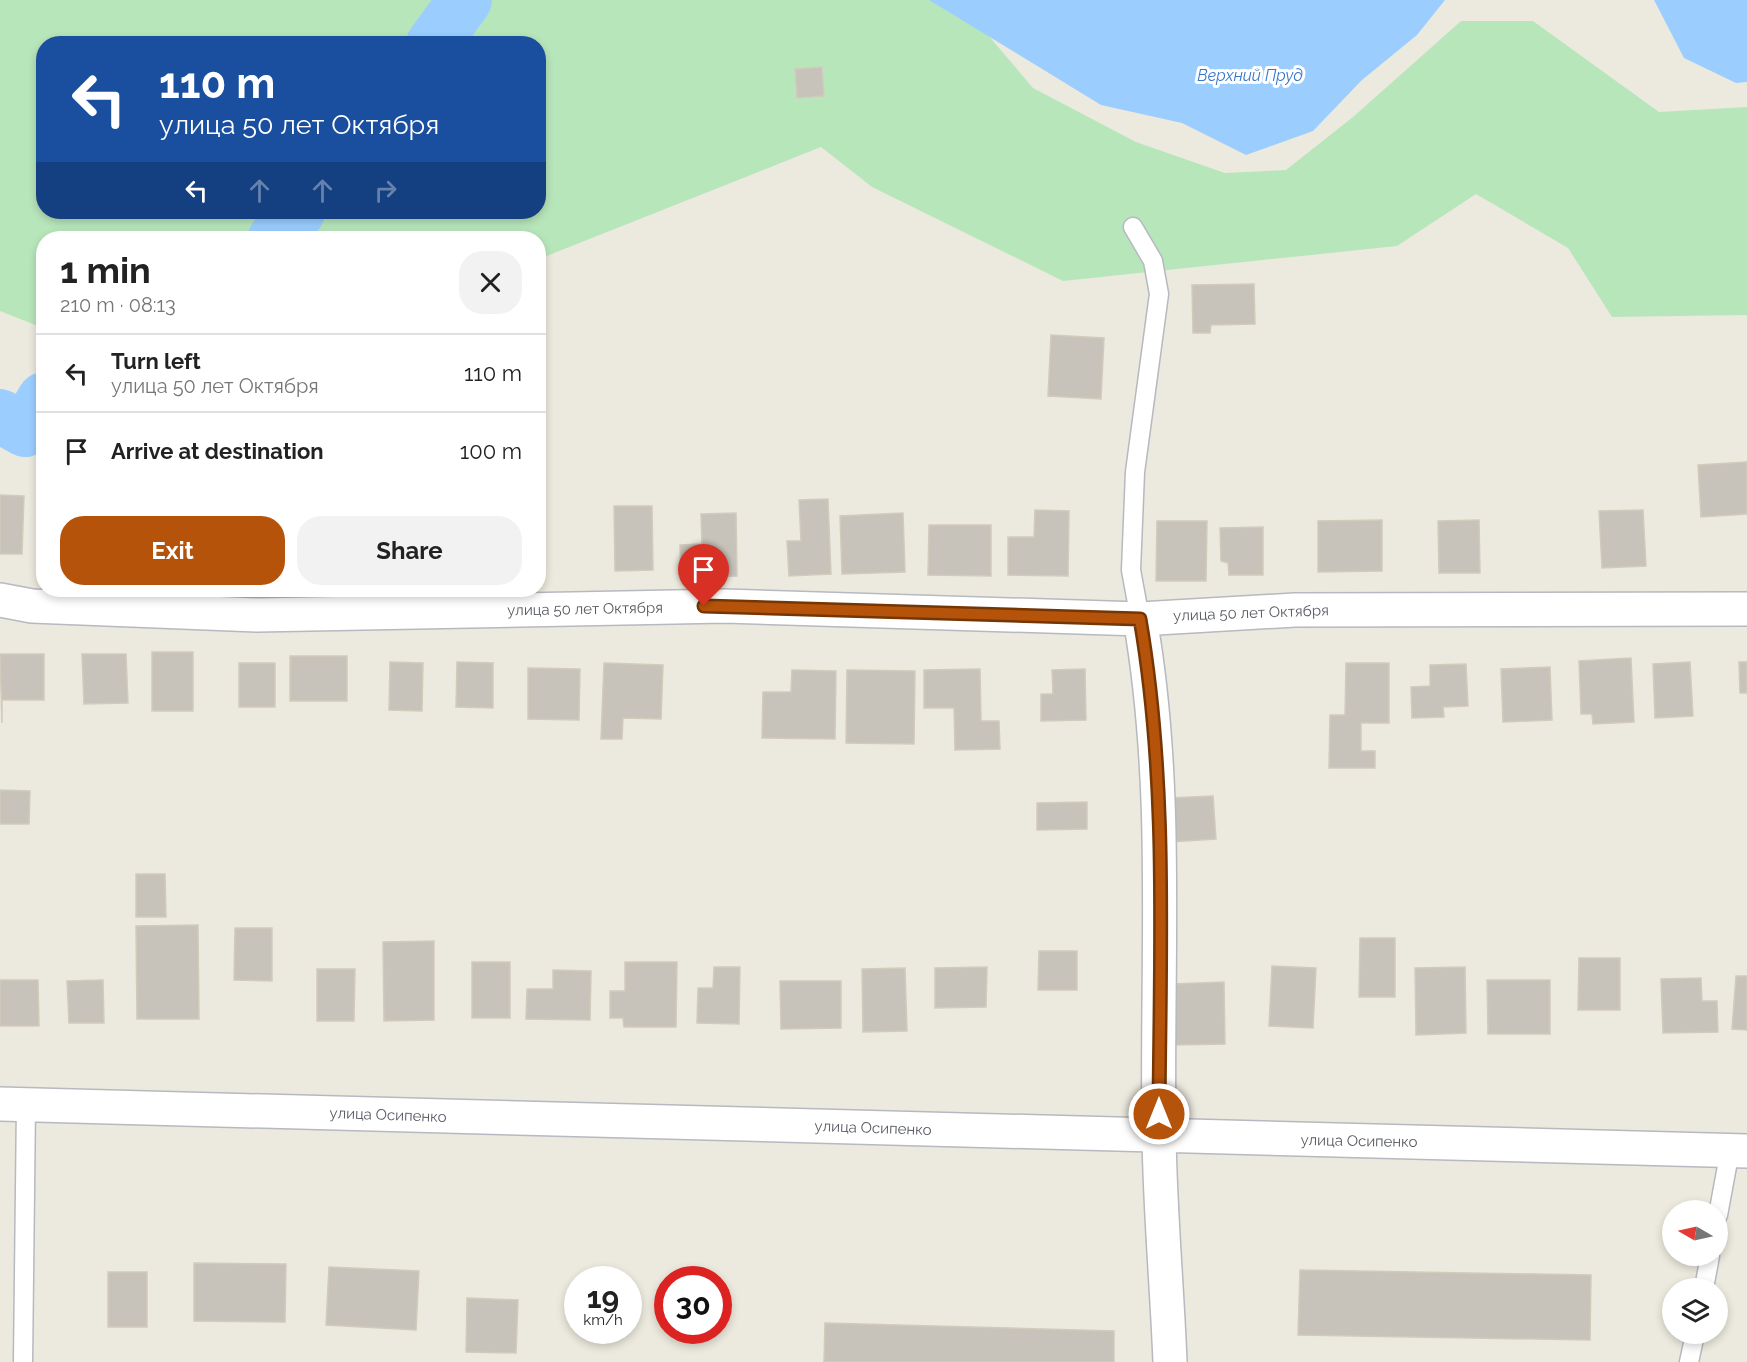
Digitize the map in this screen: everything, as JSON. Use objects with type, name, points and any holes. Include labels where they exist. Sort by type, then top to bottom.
[{"type":"street","name":"улица 50 лет Октября","points":[[0,600],[32,606],[257,615],[725,606],[1140,619],[1295,610],[1747,609]]},
{"type":"street","points":[[1140,619],[1150,676],[1160,864],[1159,1137],[1170,1362]]},
{"type":"street","name":"улица Осипенко","points":[[13,1104],[1159,1137],[1738,1150]]},
{"type":"lane","points":[[1133,227],[1153,261],[1159,294],[1135,472],[1131,570],[1140,619]]},
{"type":"lane","points":[[13,1104],[23,1362]]},
{"type":"lane","points":[[1723,1200],[1738,1150]]},
{"type":"lane","points":[[1689,1362],[1693,1344]]},
{"type":"green space","points":[[0,0],[975,0],[982,28],[1033,88],[1136,142],[1225,173],[1286,170],[1353,117],[1461,21],[1533,21],[1659,112],[1747,107],[1747,315],[1612,317],[1568,248],[1476,194],[1397,246],[1063,281],[872,187],[821,147],[546,256],[546,231],[36,231],[36,325],[0,311]]},
{"type":"water","name":"Верхний Пруд","points":[[929,0],[1445,0],[1417,35],[1362,80],[1313,131],[1246,155],[1182,123],[1101,105]]},
{"type":"water","points":[[1654,0],[1747,0],[1747,82],[1736,83],[1684,58]]},
{"type":"building","points":[[822,67],[824,96],[797,98],[795,69]]},
{"type":"building","points":[[1254,284],[1255,324],[1211,325],[1210,333],[1193,333],[1192,285]]},
{"type":"building","points":[[1051,335],[1104,338],[1101,399],[1048,396]]},
{"type":"building","points":[[1747,462],[1747,514],[1701,517],[1698,465]]},
{"type":"building","points":[[0,495],[24,496],[22,554],[0,554]]},
{"type":"building","points":[[828,499],[831,574],[789,576],[787,541],[801,541],[799,500]]},
{"type":"building","points":[[614,506],[652,506],[653,570],[615,571]]},
{"type":"building","points":[[1035,510],[1069,511],[1068,576],[1008,575],[1008,537],[1034,537]]},
{"type":"building","points":[[1643,510],[1646,566],[1602,568],[1599,511]]},
{"type":"building","points":[[736,513],[737,576],[681,578],[680,545],[702,544],[701,514]]},
{"type":"building","points":[[903,513],[905,572],[842,574],[840,516]]},
{"type":"building","points":[[1382,520],[1382,571],[1318,572],[1318,521]]},
{"type":"building","points":[[1479,520],[1480,573],[1439,573],[1438,521]]},
{"type":"building","points":[[1157,521],[1207,521],[1206,581],[1156,581]]},
{"type":"building","points":[[929,525],[991,525],[991,576],[928,575]]},
{"type":"building","points":[[1263,527],[1263,575],[1229,575],[1228,563],[1221,561],[1220,528]]},
{"type":"building","points":[[152,652],[193,652],[193,711],[152,711]]},
{"type":"building","points":[[0,654],[44,654],[44,700],[2,700],[2,723]]},
{"type":"building","points":[[82,654],[126,654],[128,703],[84,704]]},
{"type":"building","points":[[290,656],[347,656],[347,701],[290,701]]},
{"type":"building","points":[[1631,658],[1634,722],[1593,724],[1592,714],[1581,714],[1579,661]]},
{"type":"building","points":[[390,662],[423,663],[422,711],[389,710]]},
{"type":"building","points":[[457,662],[493,663],[493,708],[456,707]]},
{"type":"building","points":[[1690,662],[1693,716],[1655,718],[1653,664]]},
{"type":"building","points":[[1739,662],[1747,662],[1747,693],[1740,693]]},
{"type":"building","points":[[239,663],[275,663],[275,707],[239,707]]},
{"type":"building","points":[[604,663],[663,665],[661,719],[623,718],[622,739],[601,739]]},
{"type":"building","points":[[1346,663],[1389,663],[1389,723],[1361,723],[1361,751],[1375,751],[1375,768],[1329,768],[1330,715],[1345,715]]},
{"type":"building","points":[[1466,664],[1468,706],[1443,707],[1444,717],[1412,718],[1411,687],[1430,686],[1430,665]]},
{"type":"building","points":[[1550,667],[1552,720],[1503,722],[1501,669]]},
{"type":"building","points":[[528,668],[580,669],[579,720],[528,719]]},
{"type":"building","points":[[980,669],[981,721],[999,721],[1000,749],[955,750],[954,708],[924,708],[924,670]]},
{"type":"building","points":[[1085,669],[1086,720],[1041,721],[1041,694],[1053,694],[1052,670]]},
{"type":"building","points":[[792,670],[836,671],[835,739],[762,738],[763,692],[791,692]]},
{"type":"building","points":[[847,670],[915,671],[914,744],[846,743]]},
{"type":"building","points":[[0,790],[30,791],[29,824],[0,824]]},
{"type":"building","points":[[1213,796],[1216,839],[1170,842],[1167,798]]},
{"type":"building","points":[[1087,802],[1087,829],[1037,830],[1037,803]]},
{"type":"building","points":[[136,874],[165,874],[166,917],[136,917]]},
{"type":"building","points":[[198,925],[199,1019],[137,1019],[136,926]]},
{"type":"building","points":[[235,928],[272,928],[272,981],[234,980]]},
{"type":"building","points":[[1360,938],[1395,938],[1395,997],[1359,997]]},
{"type":"building","points":[[434,941],[434,1020],[384,1021],[383,942]]},
{"type":"building","points":[[1039,951],[1077,951],[1077,990],[1038,990]]},
{"type":"building","points":[[1579,958],[1620,958],[1620,1010],[1578,1010]]},
{"type":"building","points":[[472,962],[510,962],[510,1018],[472,1018]]},
{"type":"building","points":[[625,962],[677,962],[676,1027],[624,1027],[623,1018],[610,1018],[610,991],[625,991]]},
{"type":"building","points":[[1272,966],[1316,968],[1313,1028],[1269,1026]]},
{"type":"building","points":[[714,967],[740,967],[739,1024],[697,1023],[698,988],[713,988]]},
{"type":"building","points":[[987,967],[986,1007],[935,1008],[935,968]]},
{"type":"building","points":[[1465,967],[1466,1033],[1416,1035],[1415,968]]},
{"type":"building","points":[[905,968],[907,1031],[863,1032],[862,969]]},
{"type":"building","points":[[317,969],[355,969],[354,1021],[317,1021]]},
{"type":"building","points":[[553,970],[591,971],[590,1020],[526,1019],[527,989],[553,989]]},
{"type":"building","points":[[1736,976],[1747,976],[1747,1030],[1732,1029]]},
{"type":"building","points":[[1701,978],[1702,1001],[1717,1001],[1718,1032],[1663,1033],[1661,979]]},
{"type":"building","points":[[0,980],[38,980],[39,1026],[0,1026]]},
{"type":"building","points":[[103,980],[104,1023],[69,1023],[67,981]]},
{"type":"building","points":[[1487,980],[1550,980],[1550,1034],[1488,1034]]},
{"type":"building","points":[[780,981],[841,981],[841,1028],[781,1029]]},
{"type":"building","points":[[1224,982],[1225,1044],[1174,1045],[1172,984]]},
{"type":"building","points":[[194,1263],[286,1264],[285,1322],[194,1321]]},
{"type":"building","points":[[329,1267],[419,1271],[416,1330],[326,1325]]},
{"type":"building","points":[[1300,1270],[1591,1275],[1590,1340],[1298,1335]]},
{"type":"building","points":[[108,1272],[147,1272],[147,1327],[108,1327]]},
{"type":"building","points":[[467,1298],[518,1300],[516,1353],[466,1352]]},
{"type":"building","points":[[825,1323],[1114,1331],[1114,1362],[824,1362]]},
{"type":"waterway","points":[[439,36],[465,0]]},
{"type":"waterway","points":[[281,231],[292,219]]},
{"type":"waterway","points":[[0,416],[25,430],[36,412]]},
{"type":"route","points":[[704,606],[1140,619],[1150,676],[1160,864],[1159,1114]]}]
